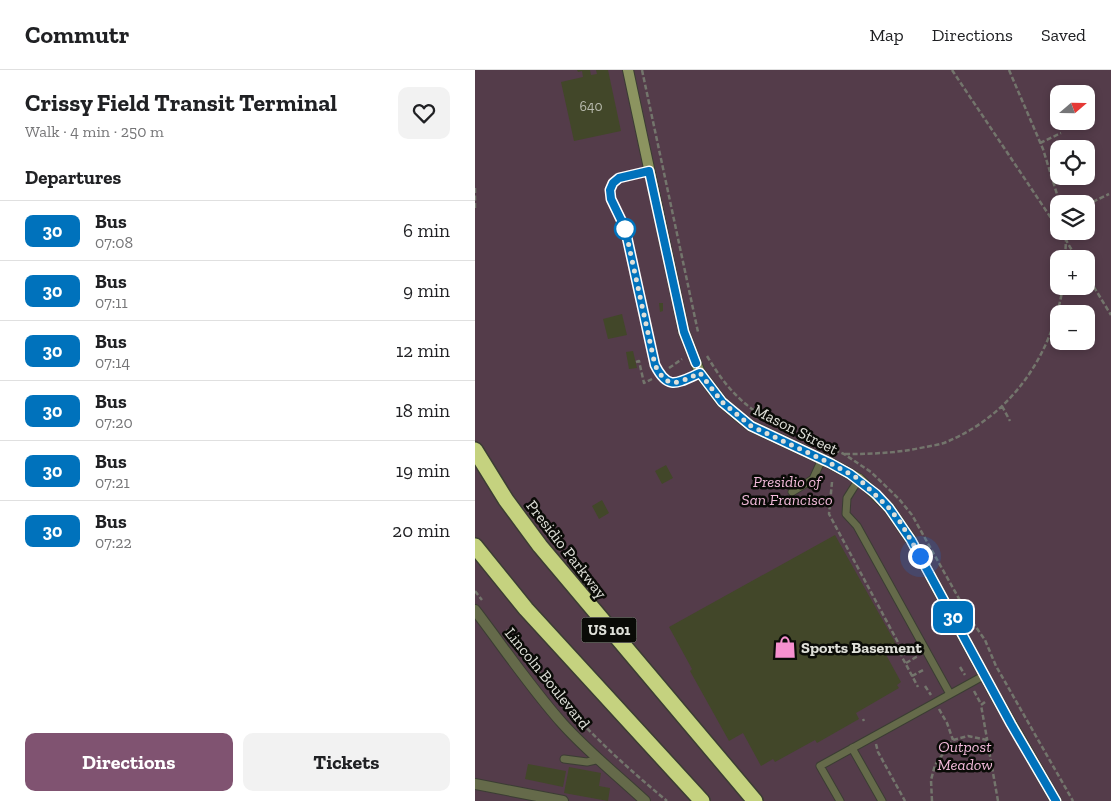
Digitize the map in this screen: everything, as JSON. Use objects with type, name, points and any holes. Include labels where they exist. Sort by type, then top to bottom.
[{"type":"highway","name":"Presidio Parkway","points":[[475,450],[507,500],[540,546],[755,801]]},
{"type":"highway","name":"US 101","points":[[475,546],[525,609],[702,801]]},
{"type":"street","name":"Mason Street","points":[[628,70],[684,332],[700,373],[722,402],[751,426],[822,459],[859,479],[889,508],[901,523],[1035,767],[1056,801]]},
{"type":"street","name":"Lincoln Boulevard","points":[[475,610],[550,709],[585,747],[645,801]]},
{"type":"street","points":[[475,624],[487,626]]},
{"type":"street","points":[[475,784],[563,801]]},
{"type":"lane","points":[[649,171],[619,178],[613,183],[610,190],[611,199],[625,228],[655,365],[664,380],[672,383],[680,382],[700,373]]},
{"type":"lane","points":[[792,492],[813,479],[822,459]]},
{"type":"lane","points":[[859,479],[847,498],[846,514],[857,526],[949,694]]},
{"type":"lane","points":[[840,801],[820,766],[985,675]]},
{"type":"lane","points":[[852,748],[882,801]]},
{"type":"lane","points":[[564,759],[587,762],[600,759]]},
{"type":"path","points":[[642,70],[699,339]]},
{"type":"path","points":[[952,70],[1050,217]]},
{"type":"path","points":[[1009,70],[1041,143],[1058,195]]},
{"type":"path","points":[[1041,143],[1061,133]]},
{"type":"path","points":[[475,188],[475,210]]},
{"type":"path","points":[[1095,201],[1109,194]]},
{"type":"path","points":[[1065,250],[1066,240]]},
{"type":"path","points":[[1066,240],[1072,250]]},
{"type":"path","points":[[1095,288],[1110,310],[1111,316]]},
{"type":"path","points":[[844,454],[892,454],[943,443],[976,426],[1002,406],[1023,382],[1042,354],[1053,332],[1062,295]]},
{"type":"path","points":[[707,356],[721,380],[732,392],[745,404],[773,423]]},
{"type":"path","points":[[669,368],[682,358]]},
{"type":"path","points":[[635,362],[639,362],[644,383],[652,379]]},
{"type":"path","points":[[1002,406],[1010,421]]},
{"type":"path","points":[[805,437],[844,454],[871,472],[885,484],[912,515],[971,620],[985,640],[996,666],[1073,801]]},
{"type":"path","points":[[831,482],[829,514],[900,646],[902,658],[918,688]]},
{"type":"path","points":[[475,591],[487,606]]},
{"type":"path","points":[[504,628],[565,704],[627,767],[667,801]]},
{"type":"path","points":[[905,664],[910,661]]},
{"type":"path","points":[[961,666],[965,675]]},
{"type":"path","points":[[912,676],[917,673]]},
{"type":"path","points":[[925,686],[931,696]]},
{"type":"path","points":[[974,691],[981,704],[998,801]]},
{"type":"path","points":[[981,704],[988,699]]},
{"type":"path","points":[[939,708],[953,740]]},
{"type":"path","points":[[932,801],[931,780],[935,765],[953,740],[968,736],[987,740]]},
{"type":"path","points":[[876,743],[878,752],[905,801]]},
{"type":"green space","name":"Presidio of San Francisco","points":[[475,70],[1111,70],[1111,801],[475,801]]},
{"type":"building","points":[[577,70],[590,70],[591,75],[597,74],[596,70],[608,70],[621,131],[574,141],[561,82],[583,77],[582,71],[578,72]]},
{"type":"building","points":[[659,303],[663,303],[663,311],[660,312]]},
{"type":"building","points":[[622,314],[627,335],[608,339],[603,319]]},
{"type":"building","points":[[633,351],[637,368],[629,369],[626,352]]},
{"type":"building","points":[[666,465],[673,478],[662,484],[655,471]]},
{"type":"building","points":[[602,500],[609,513],[599,519],[592,506]]},
{"type":"building","name":"Sports Basement","points":[[835,535],[896,644],[884,651],[901,682],[897,685],[899,688],[856,713],[859,719],[817,743],[815,740],[775,762],[773,759],[761,766],[743,733],[729,741],[690,671],[692,669],[669,627]]},
{"type":"building","points":[[528,764],[566,771],[563,787],[525,779]]},
{"type":"building","points":[[569,767],[601,773],[599,786],[610,788],[608,801],[564,793]]},
{"type":"bus line","name":"30","points":[[696,363],[684,332],[649,171],[619,178],[613,183],[610,190],[611,199],[625,228],[655,365],[664,380],[672,383],[680,382],[700,373],[722,402],[751,426],[830,463],[859,479],[876,494],[901,523],[911,540],[1011,724],[1056,801]]},
{"type":"place","name":"Sports Basement","points":[[785,647]]},
{"type":"route","points":[[625,229],[655,365],[664,380],[672,383],[680,382],[700,373],[722,402],[751,426],[830,463],[859,479],[876,494],[901,523],[920,556]]},
{"type":"park label","name":"Outpost Meadow","points":[[965,755]]}]
